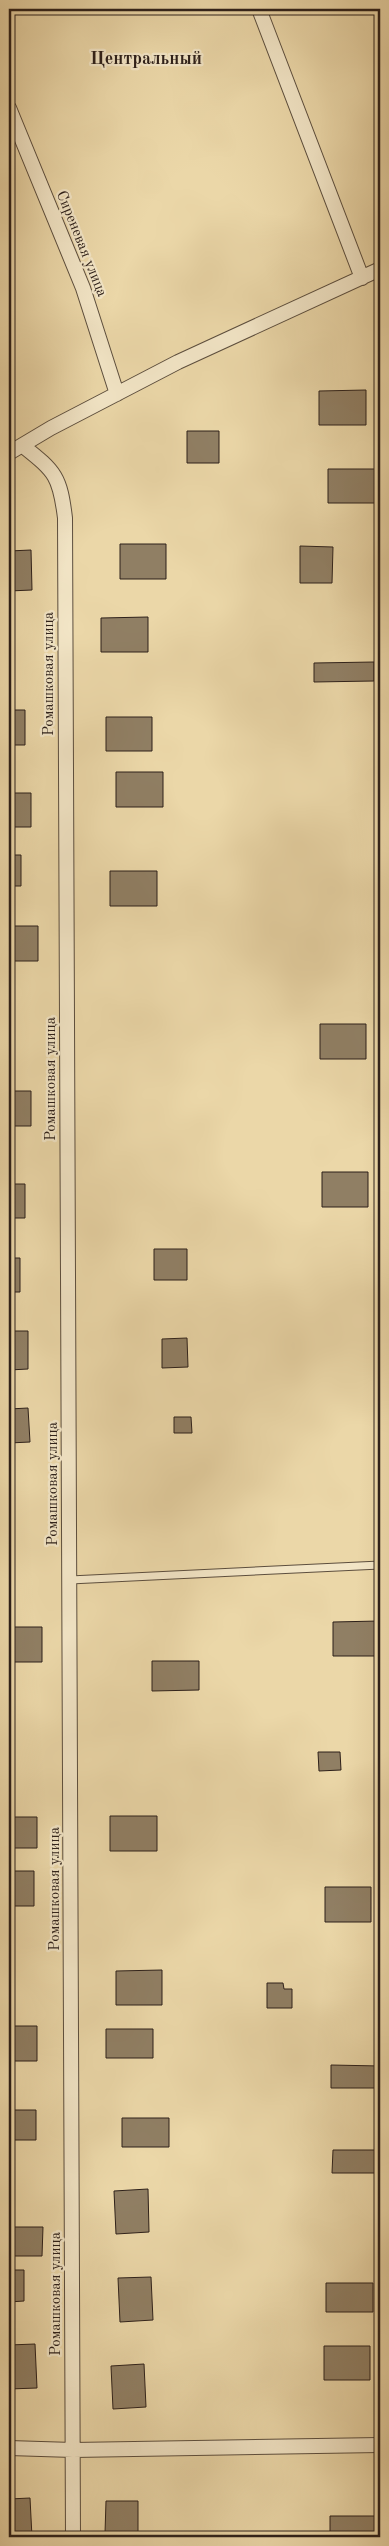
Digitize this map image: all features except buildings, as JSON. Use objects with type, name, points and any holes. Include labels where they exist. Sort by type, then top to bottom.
[{"type":"street","points":[[259,9],[362,278]]},
{"type":"street","name":"Сиреневая улица","points":[[9,108],[83,288],[116,394]]},
{"type":"street","points":[[9,453],[51,428],[178,362],[380,270]]},
{"type":"street","name":"Ромашковая улица","points":[[23,446],[45,463],[61,487],[65,518],[73,2537]]},
{"type":"street","points":[[9,2448],[73,2450],[380,2445]]},
{"type":"lane","points":[[70,1580],[380,1565]]},
{"type":"district","name":"Центральный","points":[[146,59]]}]
